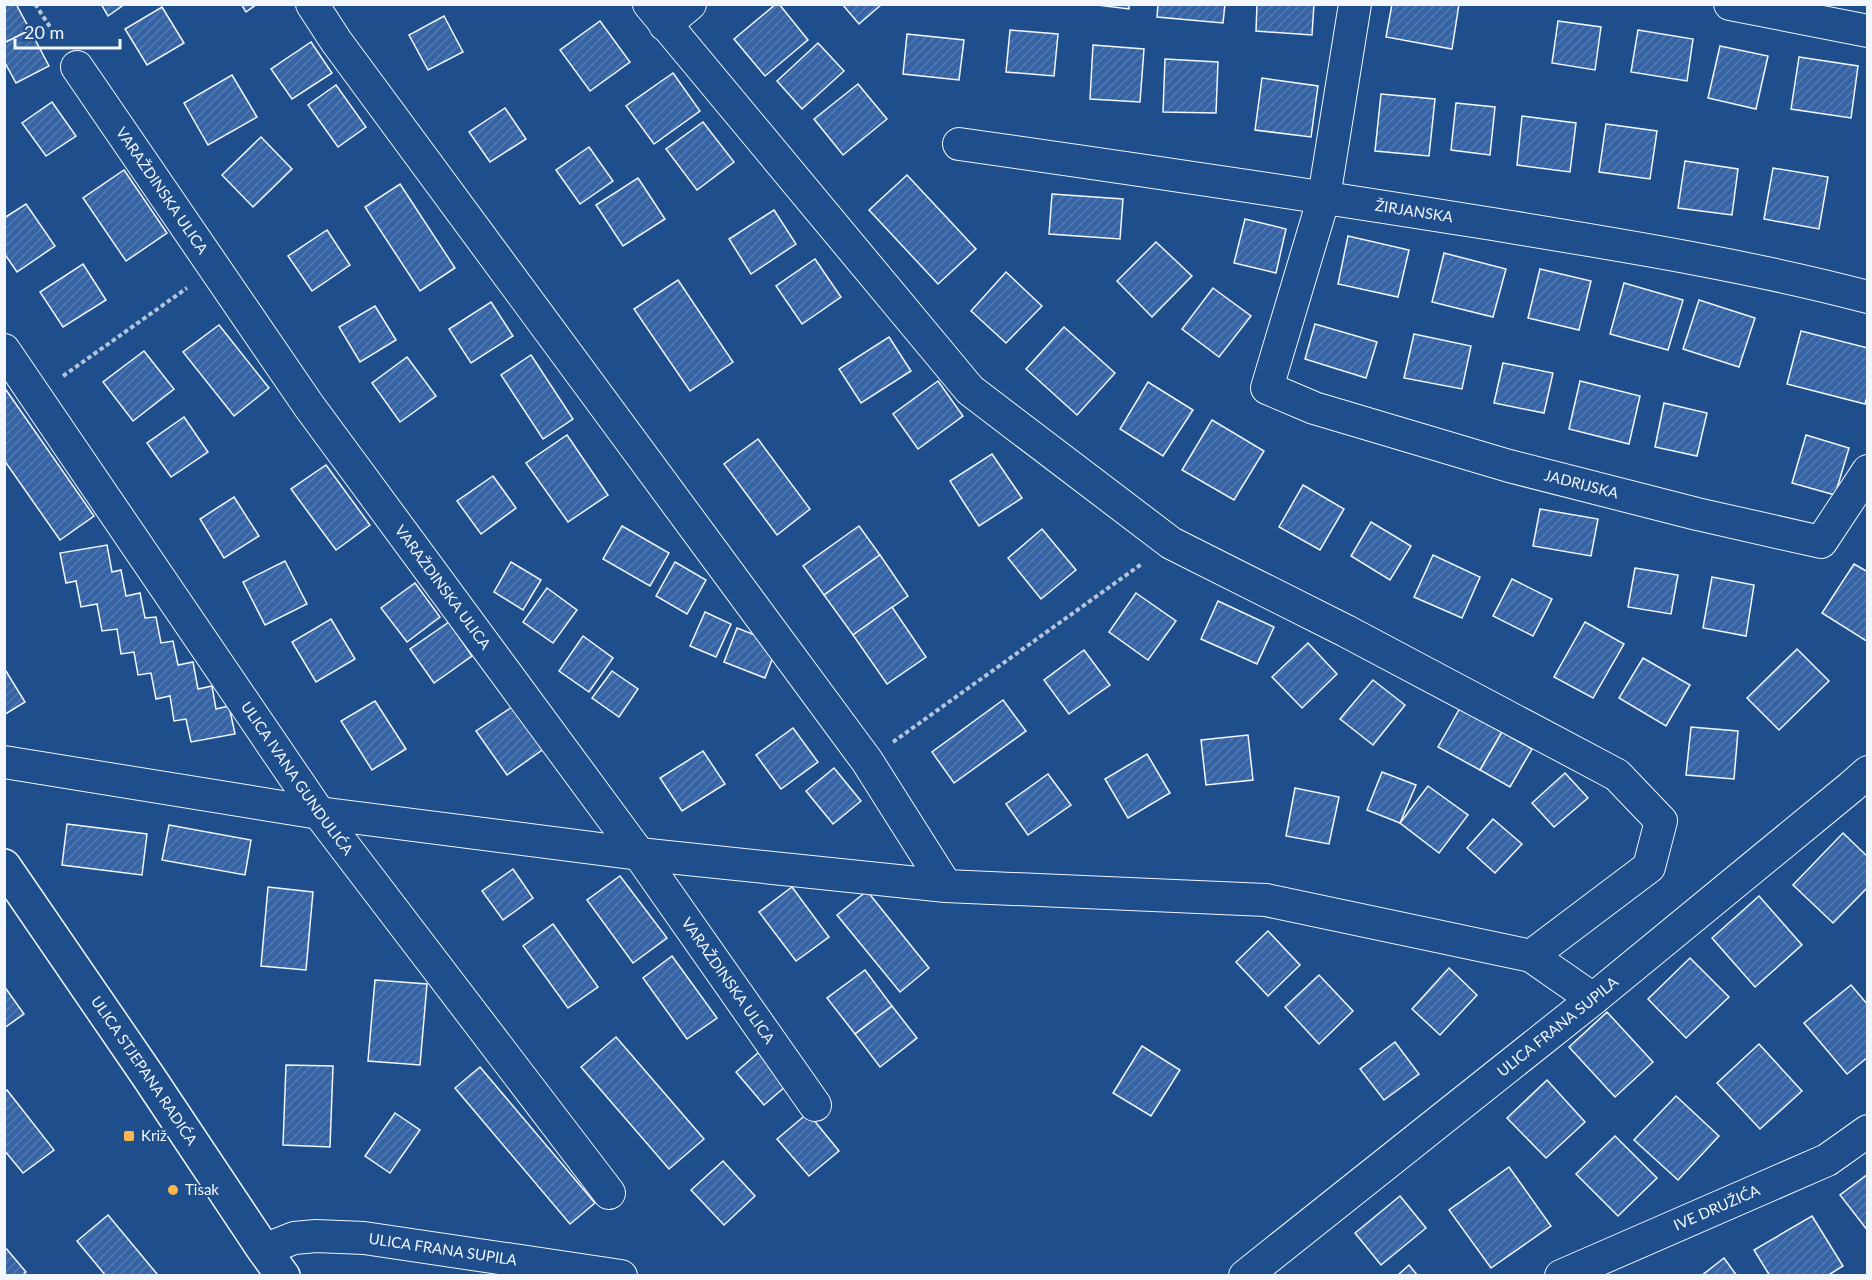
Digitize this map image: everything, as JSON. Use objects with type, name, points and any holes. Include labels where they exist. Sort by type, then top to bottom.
[{"type":"main road","name":"ULICA STJEPANA RADIĆA","points":[[4,866],[274,1263]]},
{"type":"street","points":[[312,4],[336,41],[867,761],[946,886]]},
{"type":"street","points":[[690,4],[657,15],[970,390],[1171,543],[1346,631],[1617,775],[1661,820],[1649,867],[1531,956]]},
{"type":"street","points":[[1324,197],[1355,4]]},
{"type":"street","points":[[1730,4],[1868,31]]},
{"type":"street","name":"VARAŽDINSKA ULICA","points":[[77,67],[316,415],[639,854],[814,1105]]},
{"type":"street","name":"ŽIRJANSKA","points":[[959,144],[1324,197],[1645,249],[1814,283],[1868,297]]},
{"type":"street","name":"JADRIJSKA","points":[[1324,197],[1267,388],[1314,408],[1509,466],[1696,514],[1821,542],[1868,471]]},
{"type":"street","name":"ULICA IVANA GUNDULIĆA","points":[[4,350],[320,813],[609,1193]]},
{"type":"street","points":[[4,762],[320,813],[639,854],[946,886],[1266,900],[1531,956],[1593,999]]},
{"type":"street","name":"ULICA FRANA SUPILA","points":[[1245,1275],[1593,999],[1868,772]]},
{"type":"street","name":"IVE DRUŽIĆA","points":[[1561,1275],[1827,1160],[1868,1131]]},
{"type":"street","name":"ULICA FRANA SUPILA","points":[[274,1263],[294,1238],[316,1236],[364,1238],[538,1269],[621,1275]]},
{"type":"path","points":[[35,4],[77,67]]},
{"type":"path","points":[[36,395],[215,268]]},
{"type":"path","points":[[867,761],[1171,543]]},
{"type":"building","points":[[4,4],[16,4],[30,30],[4,43]]},
{"type":"building","points":[[101,4],[125,4],[108,16]]},
{"type":"building","points":[[241,4],[257,4],[246,12]]},
{"type":"building","points":[[776,4],[779,4],[808,40],[765,76],[734,39]]},
{"type":"building","points":[[842,4],[882,4],[859,24]]},
{"type":"building","points":[[1089,4],[1129,4],[1129,9]]},
{"type":"building","points":[[1158,4],[1225,4],[1223,23],[1157,17]]},
{"type":"building","points":[[1257,4],[1314,4],[1312,35],[1256,31]]},
{"type":"building","points":[[1392,4],[1459,4],[1452,49],[1386,37]]},
{"type":"building","points":[[162,7],[184,43],[147,65],[125,29]]},
{"type":"building","points":[[444,16],[463,52],[428,70],[409,35]]},
{"type":"building","points":[[600,21],[630,62],[590,91],[560,50]]},
{"type":"building","points":[[1558,21],[1601,27],[1595,70],[1552,63]]},
{"type":"building","points":[[30,30],[49,66],[16,83],[4,61],[4,43]]},
{"type":"building","points":[[1010,30],[1058,34],[1054,76],[1006,72]]},
{"type":"building","points":[[1638,30],[1693,39],[1687,81],[1631,72]]},
{"type":"building","points":[[907,34],[964,40],[959,80],[903,74]]},
{"type":"building","points":[[311,42],[332,73],[292,99],[271,69]]},
{"type":"building","points":[[818,43],[844,71],[802,109],[777,81]]},
{"type":"building","points":[[1093,45],[1144,49],[1140,102],[1090,99]]},
{"type":"building","points":[[1720,46],[1768,56],[1756,109],[1708,98]]},
{"type":"building","points":[[1799,57],[1858,66],[1851,118],[1791,109]]},
{"type":"building","points":[[1165,59],[1218,62],[1216,113],[1163,112]]},
{"type":"building","points":[[673,73],[700,111],[654,144],[626,106]]},
{"type":"building","points":[[232,75],[257,117],[208,145],[184,103]]},
{"type":"building","points":[[1262,78],[1318,86],[1311,137],[1255,130]]},
{"type":"building","points":[[858,84],[887,119],[843,155],[814,119]]},
{"type":"building","points":[[336,85],[366,127],[338,147],[308,105]]},
{"type":"building","points":[[1381,94],[1435,99],[1429,156],[1375,151]]},
{"type":"building","points":[[52,102],[76,136],[46,156],[22,123]]},
{"type":"building","points":[[1456,103],[1495,107],[1490,155],[1451,150]]},
{"type":"building","points":[[505,108],[526,139],[490,162],[469,132]]},
{"type":"building","points":[[1522,116],[1576,123],[1570,172],[1517,165]]},
{"type":"building","points":[[703,122],[734,162],[697,190],[666,149]]},
{"type":"building","points":[[1606,124],[1657,131],[1650,179],[1599,172]]},
{"type":"building","points":[[261,137],[292,169],[253,207],[222,175]]},
{"type":"building","points":[[589,147],[613,181],[580,204],[556,170]]},
{"type":"building","points":[[1685,161],[1738,169],[1732,215],[1678,208]]},
{"type":"building","points":[[1773,168],[1828,177],[1819,229],[1764,219]]},
{"type":"building","points":[[124,170],[167,233],[126,261],[83,198]]},
{"type":"building","points":[[907,175],[976,249],[938,284],[869,210]]},
{"type":"building","points":[[638,178],[665,219],[623,246],[596,205]]},
{"type":"building","points":[[400,184],[455,268],[420,291],[365,207]]},
{"type":"building","points":[[1052,194],[1123,199],[1120,239],[1049,234]]},
{"type":"building","points":[[26,204],[55,246],[17,272],[4,253],[4,218]]},
{"type":"building","points":[[774,210],[796,244],[751,274],[729,239]]},
{"type":"building","points":[[1245,219],[1286,229],[1276,273],[1234,263]]},
{"type":"building","points":[[327,230],[350,265],[312,291],[288,256]]},
{"type":"building","points":[[1348,236],[1409,250],[1398,297],[1338,284]]},
{"type":"building","points":[[1156,242],[1192,276],[1152,317],[1117,281]]},
{"type":"building","points":[[1444,253],[1506,269],[1493,317],[1432,302]]},
{"type":"building","points":[[815,259],[841,297],[802,324],[776,286]]},
{"type":"building","points":[[83,264],[106,300],[63,327],[40,292]]},
{"type":"building","points":[[1540,269],[1591,281],[1579,330],[1528,318]]},
{"type":"building","points":[[1006,272],[1042,306],[1006,343],[971,311]]},
{"type":"building","points":[[678,280],[733,362],[690,391],[634,309]]},
{"type":"building","points":[[1624,283],[1683,300],[1668,350],[1610,334]]},
{"type":"building","points":[[1213,288],[1251,316],[1219,357],[1182,329]]},
{"type":"building","points":[[1699,300],[1755,318],[1739,367],[1683,349]]},
{"type":"building","points":[[491,302],[513,336],[471,363],[449,329]]},
{"type":"building","points":[[375,306],[396,340],[360,362],[339,327]]},
{"type":"building","points":[[1315,324],[1377,342],[1366,378],[1305,359]]},
{"type":"building","points":[[219,325],[269,388],[234,416],[183,352]]},
{"type":"building","points":[[1064,327],[1115,373],[1077,415],[1026,369]]},
{"type":"building","points":[[1801,331],[1868,348],[1868,393],[1865,404],[1787,384]]},
{"type":"building","points":[[1414,334],[1471,346],[1462,389],[1404,378]]},
{"type":"building","points":[[889,337],[911,371],[861,403],[839,369]]},
{"type":"building","points":[[144,351],[174,389],[133,421],[103,382]]},
{"type":"building","points":[[531,355],[573,419],[543,439],[501,375]]},
{"type":"building","points":[[407,357],[436,396],[400,422],[372,383]]},
{"type":"building","points":[[1503,363],[1553,373],[1544,413],[1494,403]]},
{"type":"building","points":[[938,381],[963,416],[918,449],[893,414]]},
{"type":"building","points":[[1580,381],[1640,396],[1629,444],[1569,429]]},
{"type":"building","points":[[1148,382],[1193,410],[1163,456],[1120,429]]},
{"type":"building","points":[[4,387],[94,516],[60,540],[4,460]]},
{"type":"building","points":[[1664,403],[1707,413],[1697,456],[1655,447]]},
{"type":"building","points":[[184,417],[208,452],[171,477],[147,443]]},
{"type":"building","points":[[1212,420],[1264,451],[1234,500],[1182,470]]},
{"type":"building","points":[[567,435],[608,495],[568,522],[526,463]]},
{"type":"building","points":[[1806,435],[1849,448],[1835,495],[1792,483]]},
{"type":"building","points":[[758,439],[810,509],[777,535],[724,464]]},
{"type":"building","points":[[992,454],[1022,498],[979,526],[950,481]]},
{"type":"building","points":[[326,465],[370,525],[336,550],[291,489]]},
{"type":"building","points":[[493,476],[516,508],[481,534],[457,501]]},
{"type":"building","points":[[1303,485],[1344,509],[1320,550],[1279,527]]},
{"type":"building","points":[[234,497],[259,536],[224,558],[200,519]]},
{"type":"building","points":[[1540,509],[1598,519],[1591,556],[1533,546]]},
{"type":"building","points":[[1371,522],[1411,546],[1390,580],[1351,556]]},
{"type":"building","points":[[622,526],[669,553],[650,586],[603,559]]},
{"type":"building","points":[[859,526],[880,555],[824,595],[803,566]]},
{"type":"building","points":[[1042,529],[1076,570],[1041,599],[1008,558]]},
{"type":"building","points":[[107,545],[112,572],[121,570],[126,596],[140,593],[145,618],[156,617],[161,643],[173,641],[178,665],[193,662],[198,689],[212,686],[216,709],[229,706],[235,734],[191,742],[186,719],[174,721],[170,696],[156,699],[151,673],[138,675],[134,652],[121,654],[117,629],[102,631],[97,604],[81,607],[76,581],[66,583],[60,553]]},
{"type":"building","points":[[880,555],[908,596],[853,635],[824,595]]},
{"type":"building","points":[[1433,555],[1480,577],[1462,618],[1414,597]]},
{"type":"building","points":[[285,561],[307,604],[265,625],[243,582]]},
{"type":"building","points":[[511,562],[541,580],[523,610],[494,592]]},
{"type":"building","points":[[675,562],[706,580],[687,614],[656,596]]},
{"type":"building","points":[[1854,564],[1868,572],[1868,642],[1822,613]]},
{"type":"building","points":[[1635,568],[1678,575],[1671,614],[1628,607]]},
{"type":"building","points":[[1712,577],[1754,585],[1746,636],[1703,628]]},
{"type":"building","points":[[1512,579],[1552,599],[1533,636],[1493,616]]},
{"type":"building","points":[[415,583],[440,617],[407,642],[381,608]]},
{"type":"building","points":[[547,588],[577,610],[553,643],[523,622]]},
{"type":"building","points":[[1136,593],[1176,621],[1148,660],[1109,632]]},
{"type":"building","points":[[1218,601],[1274,627],[1257,664],[1201,639]]},
{"type":"building","points":[[892,607],[926,657],[887,684],[853,635]]},
{"type":"building","points":[[705,612],[731,624],[716,657],[690,646]]},
{"type":"building","points":[[331,619],[355,659],[316,682],[292,642]]},
{"type":"building","points":[[449,622],[472,656],[434,683],[410,649]]},
{"type":"building","points":[[1585,622],[1624,644],[1593,698],[1554,677]]},
{"type":"building","points":[[737,628],[778,644],[765,678],[724,662]]},
{"type":"building","points":[[583,636],[613,658],[589,692],[559,671]]},
{"type":"building","points":[[1308,643],[1337,674],[1302,708],[1272,677]]},
{"type":"building","points":[[1797,649],[1829,681],[1779,730],[1747,698]]},
{"type":"building","points":[[1084,650],[1110,685],[1069,714],[1044,680]]},
{"type":"building","points":[[1643,658],[1690,685],[1666,726],[1619,698]]},
{"type":"building","points":[[4,668],[25,702],[4,715]]},
{"type":"building","points":[[612,671],[638,689],[619,717],[592,698]]},
{"type":"building","points":[[1373,680],[1405,705],[1373,745],[1340,719]]},
{"type":"building","points":[[1003,700],[1026,731],[954,783],[932,752]]},
{"type":"building","points":[[375,701],[406,749],[372,770],[341,721]]},
{"type":"building","points":[[515,705],[545,748],[507,775],[476,731]]},
{"type":"building","points":[[1460,708],[1502,732],[1480,770],[1438,747]]},
{"type":"building","points":[[1691,727],[1738,731],[1734,779],[1686,775]]},
{"type":"building","points":[[793,728],[818,762],[781,789],[756,755]]},
{"type":"building","points":[[1502,732],[1532,749],[1510,787],[1480,770]]},
{"type":"building","points":[[1248,735],[1253,780],[1206,785],[1201,740]]},
{"type":"building","points":[[703,751],[725,784],[682,811],[660,778]]},
{"type":"building","points":[[1147,754],[1170,793],[1128,818],[1105,779]]},
{"type":"building","points":[[834,768],[861,801],[833,824],[806,791]]},
{"type":"building","points":[[1382,772],[1416,785],[1400,823],[1367,810]]},
{"type":"building","points":[[1565,773],[1588,798],[1554,827],[1532,803]]},
{"type":"building","points":[[1048,774],[1071,805],[1028,835],[1006,804]]},
{"type":"building","points":[[1428,786],[1468,815],[1439,853],[1400,823]]},
{"type":"building","points":[[1295,788],[1339,797],[1329,844],[1286,836]]},
{"type":"building","points":[[1493,819],[1522,844],[1495,873],[1467,848]]},
{"type":"building","points":[[67,824],[147,834],[142,875],[62,865]]},
{"type":"building","points":[[169,825],[251,840],[245,875],[162,860]]},
{"type":"building","points":[[1843,833],[1868,857],[1868,887],[1833,923],[1793,885]]},
{"type":"building","points":[[513,869],[533,898],[503,920],[482,891]]},
{"type":"building","points":[[620,876],[667,938],[633,963],[587,900]]},
{"type":"building","points":[[268,887],[313,892],[306,970],[261,966]]},
{"type":"building","points":[[792,887],[829,937],[796,961],[759,912]]},
{"type":"building","points":[[867,891],[929,968],[900,992],[837,915]]},
{"type":"building","points":[[1759,896],[1802,945],[1755,987],[1712,938]]},
{"type":"building","points":[[553,924],[598,987],[568,1008],[523,946]]},
{"type":"building","points":[[1268,931],[1300,965],[1268,996],[1236,962]]},
{"type":"building","points":[[672,956],[717,1018],[687,1039],[643,978]]},
{"type":"building","points":[[1690,958],[1729,997],[1686,1038],[1648,999]]},
{"type":"building","points":[[1449,968],[1477,995],[1440,1035],[1412,1009]]},
{"type":"building","points":[[865,970],[892,1006],[855,1034],[827,998]]},
{"type":"building","points":[[1319,975],[1353,1011],[1319,1044],[1285,1007]]},
{"type":"building","points":[[375,980],[427,984],[420,1065],[368,1061]]},
{"type":"building","points":[[1851,985],[1868,1005],[1868,1057],[1847,1074],[1804,1023]]},
{"type":"building","points":[[4,986],[24,1014],[4,1028]]},
{"type":"building","points":[[892,1006],[917,1038],[880,1067],[855,1034]]},
{"type":"building","points":[[1607,1012],[1653,1062],[1615,1097],[1569,1047]]},
{"type":"building","points":[[616,1037],[704,1139],[669,1169],[581,1067]]},
{"type":"building","points":[[1395,1042],[1419,1074],[1384,1100],[1360,1069]]},
{"type":"building","points":[[1759,1044],[1802,1091],[1760,1129],[1717,1083]]},
{"type":"building","points":[[1142,1046],[1180,1070],[1151,1116],[1113,1093]]},
{"type":"building","points":[[765,1047],[793,1080],[764,1105],[736,1072]]},
{"type":"building","points":[[286,1065],[333,1066],[330,1147],[283,1145]]},
{"type":"building","points":[[480,1067],[595,1203],[570,1224],[455,1088]]},
{"type":"building","points":[[1547,1080],[1585,1122],[1546,1158],[1507,1118]]},
{"type":"building","points":[[7,1090],[54,1150],[23,1173],[4,1150],[4,1092]]},
{"type":"building","points":[[1676,1096],[1719,1136],[1678,1180],[1634,1140]]},
{"type":"building","points":[[395,1113],[420,1130],[390,1173],[365,1156]]},
{"type":"building","points":[[808,1113],[839,1151],[809,1176],[777,1139]]},
{"type":"building","points":[[1615,1136],[1657,1178],[1618,1216],[1576,1174]]},
{"type":"building","points":[[723,1161],[755,1196],[724,1225],[691,1190]]},
{"type":"building","points":[[1509,1167],[1551,1226],[1491,1268],[1449,1210]]},
{"type":"building","points":[[1868,1174],[1868,1231],[1840,1195]]},
{"type":"building","points":[[1400,1196],[1426,1228],[1381,1265],[1355,1233]]},
{"type":"building","points":[[108,1215],[157,1274],[155,1276],[106,1276],[77,1241]]},
{"type":"building","points":[[1812,1216],[1843,1266],[1827,1276],[1770,1276],[1754,1250]]},
{"type":"building","points":[[4,1246],[26,1272],[22,1276],[4,1276]]},
{"type":"building","points":[[1724,1258],[1737,1276],[1701,1276]]},
{"type":"building","points":[[1409,1265],[1418,1276],[1397,1276]]},
{"type":"place","name":"Križ","points":[[129,1136]]},
{"type":"place","name":"Tisak","points":[[173,1190]]}]
